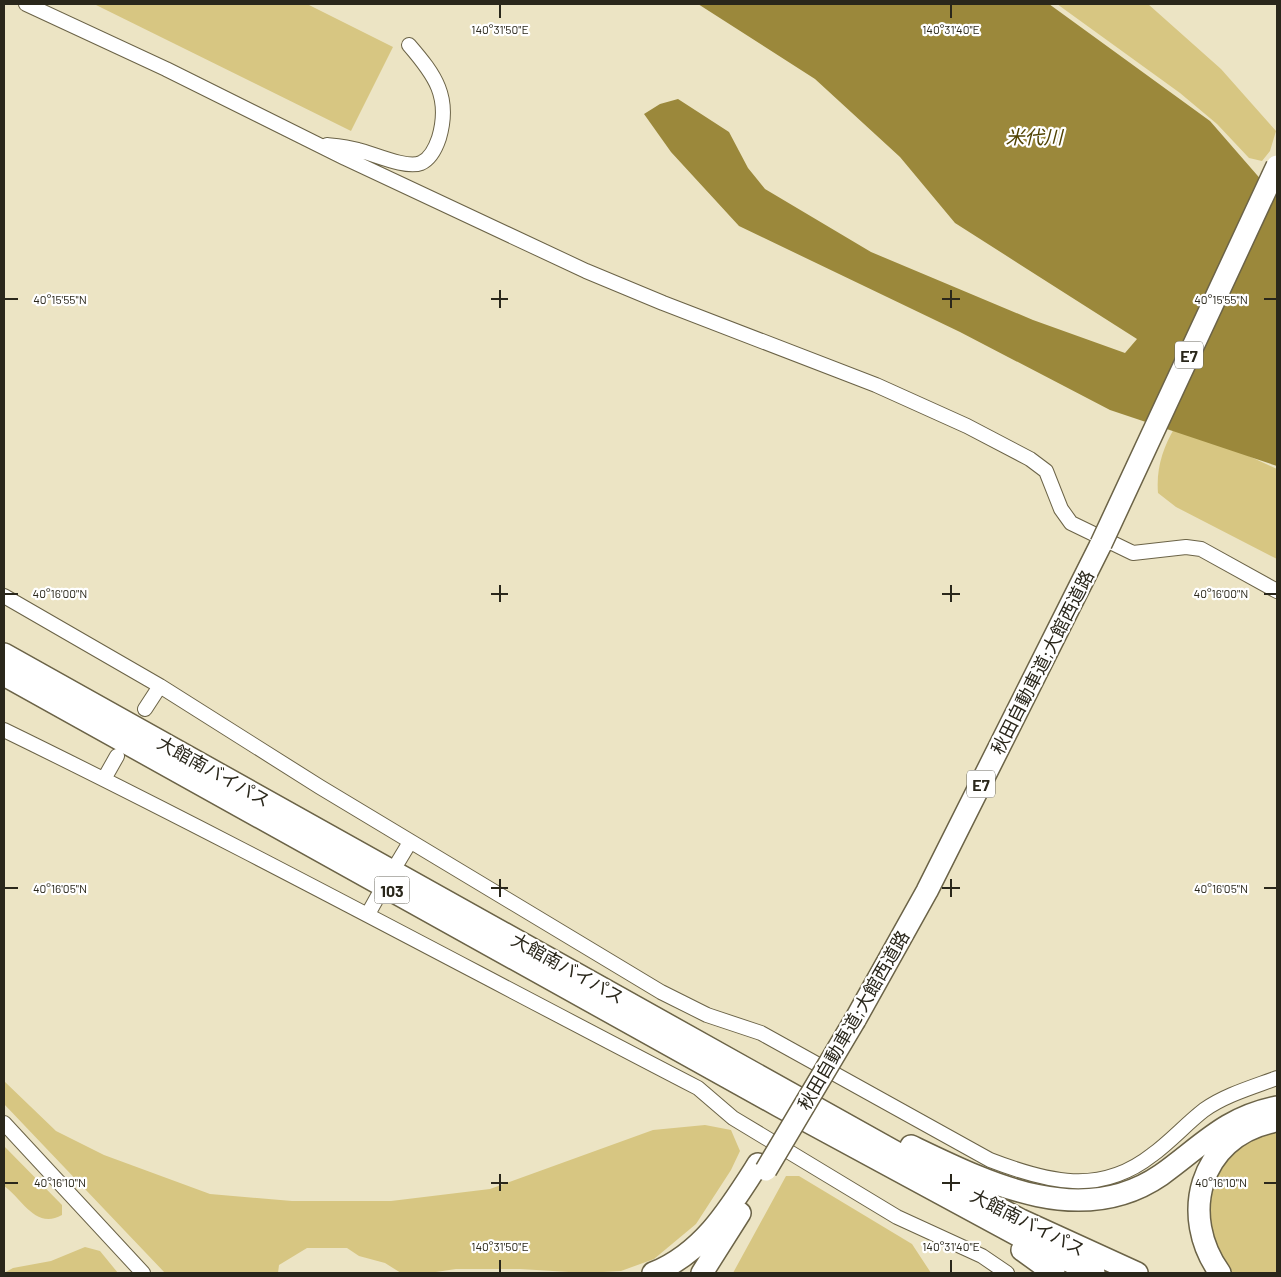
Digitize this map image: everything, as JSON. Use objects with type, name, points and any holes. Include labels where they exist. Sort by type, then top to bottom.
[{"type":"highway","name":"秋田自動車道;大館西道路","points":[[702,1273],[740,1214],[762,1167],[855,1020],[927,891],[1101,544],[1277,166]]},
{"type":"highway","points":[[4,647],[98,716]]},
{"type":"highway","name":"大館南バイパス","points":[[4,654],[98,716],[779,1106],[1045,1250],[1094,1273]]},
{"type":"highway","name":"大館南バイパス","points":[[4,675],[98,716],[724,1055],[949,1182],[1030,1224],[1137,1273]]},
{"type":"highway","points":[[4,680],[98,716]]},
{"type":"highway","points":[[724,1055],[986,1180],[1038,1197],[1061,1201],[1103,1199],[1142,1186],[1161,1174],[1216,1131],[1259,1111],[1277,1107]]},
{"type":"highway","points":[[779,1106],[1007,1240],[1054,1273]]},
{"type":"highway","points":[[1220,1273],[1211,1261],[1200,1232],[1199,1198],[1203,1180],[1216,1158],[1233,1140],[1263,1124],[1277,1120]]},
{"type":"highway","points":[[653,1273],[673,1263],[705,1239],[762,1167]]},
{"type":"highway","points":[[708,1273],[740,1214]]},
{"type":"street","points":[[26,4],[166,69],[314,143],[586,271],[663,303],[876,385],[967,426],[1030,458],[1046,471],[1061,509],[1071,523],[1133,553],[1186,547],[1201,549],[1277,591]]},
{"type":"street","points":[[314,143],[356,149],[402,163],[420,163],[427,158],[436,146],[443,123],[442,94],[429,68],[409,45]]},
{"type":"street","points":[[4,596],[160,686],[410,842],[661,992],[707,1015],[761,1033],[990,1160],[1024,1174],[1075,1182],[1097,1181],[1126,1172],[1152,1156],[1205,1110],[1235,1094],[1277,1078]]},
{"type":"street","points":[[145,708],[160,686]]},
{"type":"street","points":[[4,730],[368,914],[698,1088],[733,1118],[897,1217],[982,1256],[1007,1273]]},
{"type":"street","points":[[104,779],[117,756]]},
{"type":"street","points":[[398,862],[410,842]]},
{"type":"street","points":[[368,914],[378,896]]},
{"type":"street","points":[[4,1123],[143,1273]]},
{"type":"shaded area","points":[[94,4],[307,4],[393,47],[351,131]]},
{"type":"shaded area","points":[[1057,4],[1148,4],[1221,69],[1276,131],[1270,151],[1262,161],[1249,158],[1217,124],[1180,93]]},
{"type":"shaded area","points":[[1175,427],[1208,437],[1277,469],[1277,559],[1176,507],[1158,493],[1158,475],[1161,458]]},
{"type":"shaded area","points":[[4,1081],[56,1131],[104,1155],[210,1194],[292,1201],[391,1201],[490,1189],[653,1130],[705,1125],[731,1130],[740,1151],[731,1170],[696,1224],[654,1259],[621,1271],[585,1273],[520,1269],[456,1269],[429,1273],[401,1273],[385,1263],[359,1256],[347,1248],[307,1248],[279,1265],[278,1273],[165,1273],[4,1104]]},
{"type":"shaded area","points":[[1277,1131],[1277,1273],[1233,1273],[1221,1257],[1214,1239],[1207,1209],[1210,1190],[1215,1177],[1231,1156],[1253,1140]]},
{"type":"shaded area","points":[[4,1146],[62,1205],[62,1215],[52,1219],[37,1216],[4,1186]]},
{"type":"shaded area","points":[[786,1176],[799,1176],[912,1244],[931,1273],[733,1273]]},
{"type":"shaded area","points":[[85,1247],[100,1251],[118,1273],[4,1273],[13,1268],[51,1261]]},
{"type":"water","name":"米代川","points":[[698,4],[1049,4],[1210,121],[1277,198],[1277,466],[1110,410],[960,332],[739,226],[671,152],[644,114],[660,104],[678,99],[729,132],[748,168],[765,189],[871,252],[1033,320],[1125,353],[1137,339],[955,223],[900,157],[815,79]]}]
